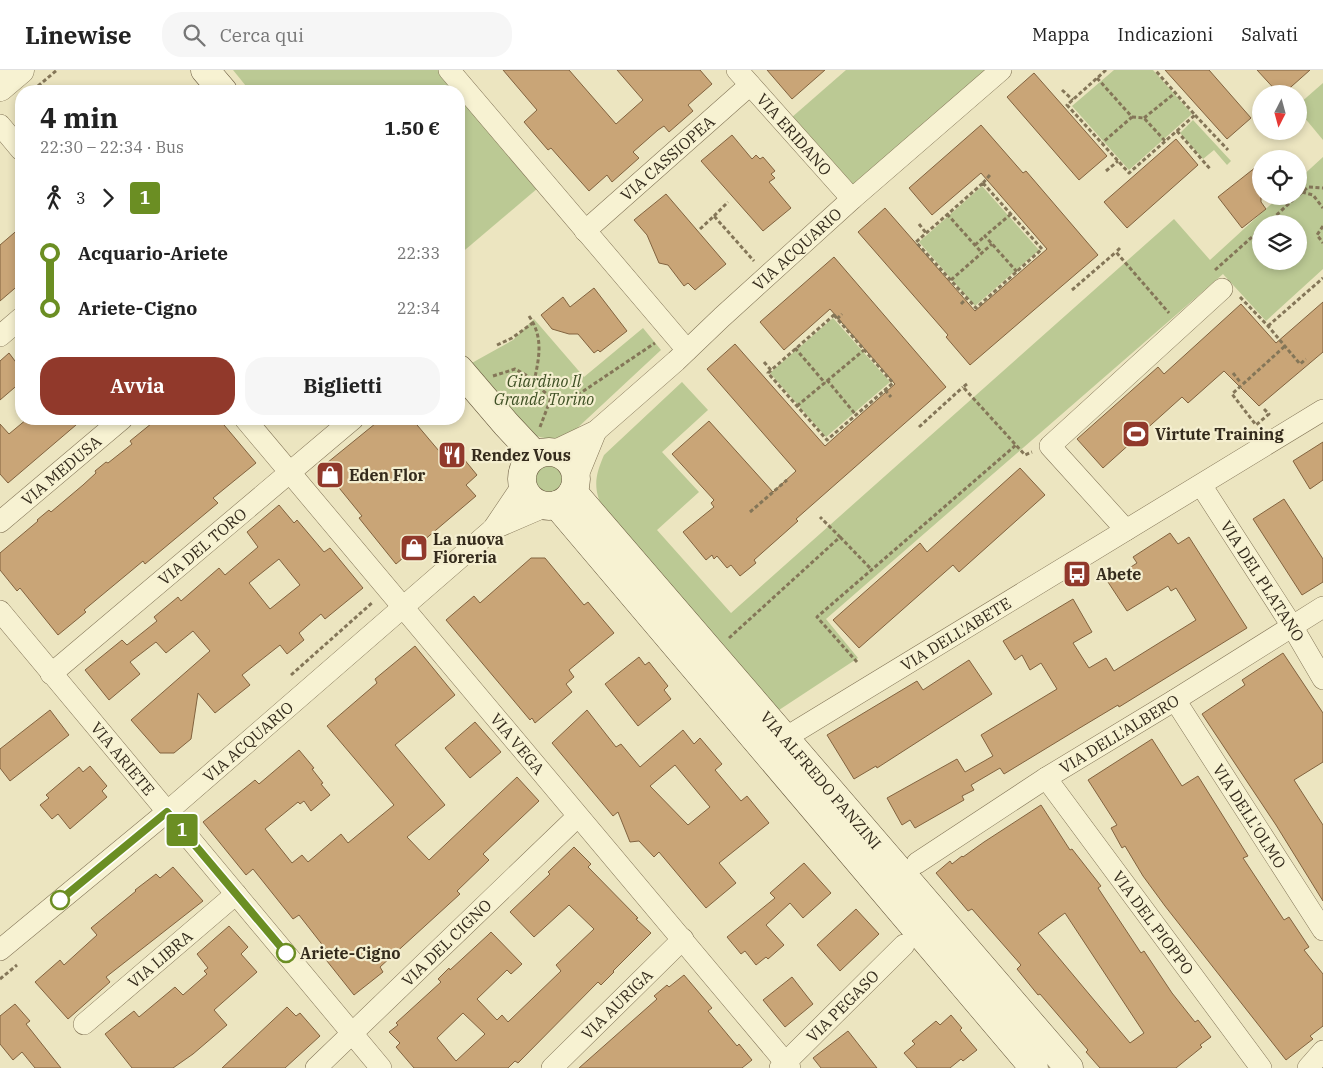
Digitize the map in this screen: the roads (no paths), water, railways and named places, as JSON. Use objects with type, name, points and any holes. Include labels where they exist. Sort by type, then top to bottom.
[{"type":"main road","points":[[0,88],[20,70]]},
{"type":"main road","points":[[183,70],[195,85]]},
{"type":"main road","points":[[204,70],[217,85]]},
{"type":"main road","name":"VIA ALFREDO PANZINI","points":[[465,376],[506,424],[533,465],[527,497],[535,504],[563,496]]},
{"type":"main road","name":"VIA ALFREDO PANZINI","points":[[465,398],[533,465]]},
{"type":"main road","name":"VIA ALFREDO PANZINI","points":[[533,465],[563,456],[570,462],[574,469],[563,496]]},
{"type":"main road","name":"VIA ALFREDO PANZINI","points":[[563,496],[785,738],[1069,1068]]},
{"type":"main road","name":"VIA ALFREDO PANZINI","points":[[563,496],[1034,1068]]},
{"type":"street","points":[[449,70],[462,85]]},
{"type":"street","name":"VIA ACQUARIO","points":[[0,950],[167,812],[492,529],[533,465],[596,431],[852,199],[1001,70]]},
{"type":"street","name":"VIA CASSIOPEA","points":[[585,231],[744,78]]},
{"type":"street","name":"VIA ERIDANO","points":[[744,78],[852,199]]},
{"type":"street","points":[[465,89],[687,350]]},
{"type":"street","points":[[0,125],[15,143]]},
{"type":"street","points":[[1126,530],[1050,446],[1222,286]]},
{"type":"street","points":[[0,336],[15,323]]},
{"type":"street","name":"VIA DELL'ABETE","points":[[785,738],[1323,410]]},
{"type":"street","name":"VIA MEDUSA","points":[[0,522],[115,425]]},
{"type":"street","name":"VIA VEGA","points":[[250,425],[683,940],[785,1066]]},
{"type":"street","name":"VIA DEL TORO","points":[[51,674],[346,425]]},
{"type":"street","name":"VIA ACQUARIO","points":[[492,529],[563,496],[596,431]]},
{"type":"street","name":"VIA DEL PLATANO","points":[[1201,484],[1292,626],[1323,679]]},
{"type":"street","name":"VIA DELL'ALBERO","points":[[917,863],[1046,778],[1323,607]]},
{"type":"street","name":"VIA ARIETE","points":[[0,611],[381,1068]]},
{"type":"street","name":"VIA DELL'OLMO","points":[[1175,700],[1323,930]]},
{"type":"street","name":"VIA DEL PIOPPO","points":[[1046,778],[1261,1068]]},
{"type":"street","name":"VIA DEL CIGNO","points":[[316,1068],[577,816]]},
{"type":"street","name":"VIA LIBRA","points":[[84,1024],[236,894]]},
{"type":"street","name":"VIA AURIGA","points":[[552,1068],[683,940]]},
{"type":"street","name":"VIA PEGASO","points":[[785,1066],[904,945]]},
{"type":"street","points":[[1308,1068],[1323,1051]]},
{"type":"place","name":"Virtute Training","points":[[1136,434]]},
{"type":"place","name":"Rendez Vous","points":[[452,455]]},
{"type":"place","name":"Eden Flor","points":[[330,475]]},
{"type":"place","name":"La nuova Fioreria","points":[[414,548]]},
{"type":"place","name":"Abete","points":[[1077,574]]},
{"type":"place","name":"Ariete-Cigno","points":[[286,953]]},
{"type":"park label","name":"Giardino Il Grande Torino","points":[[544,390]]}]
